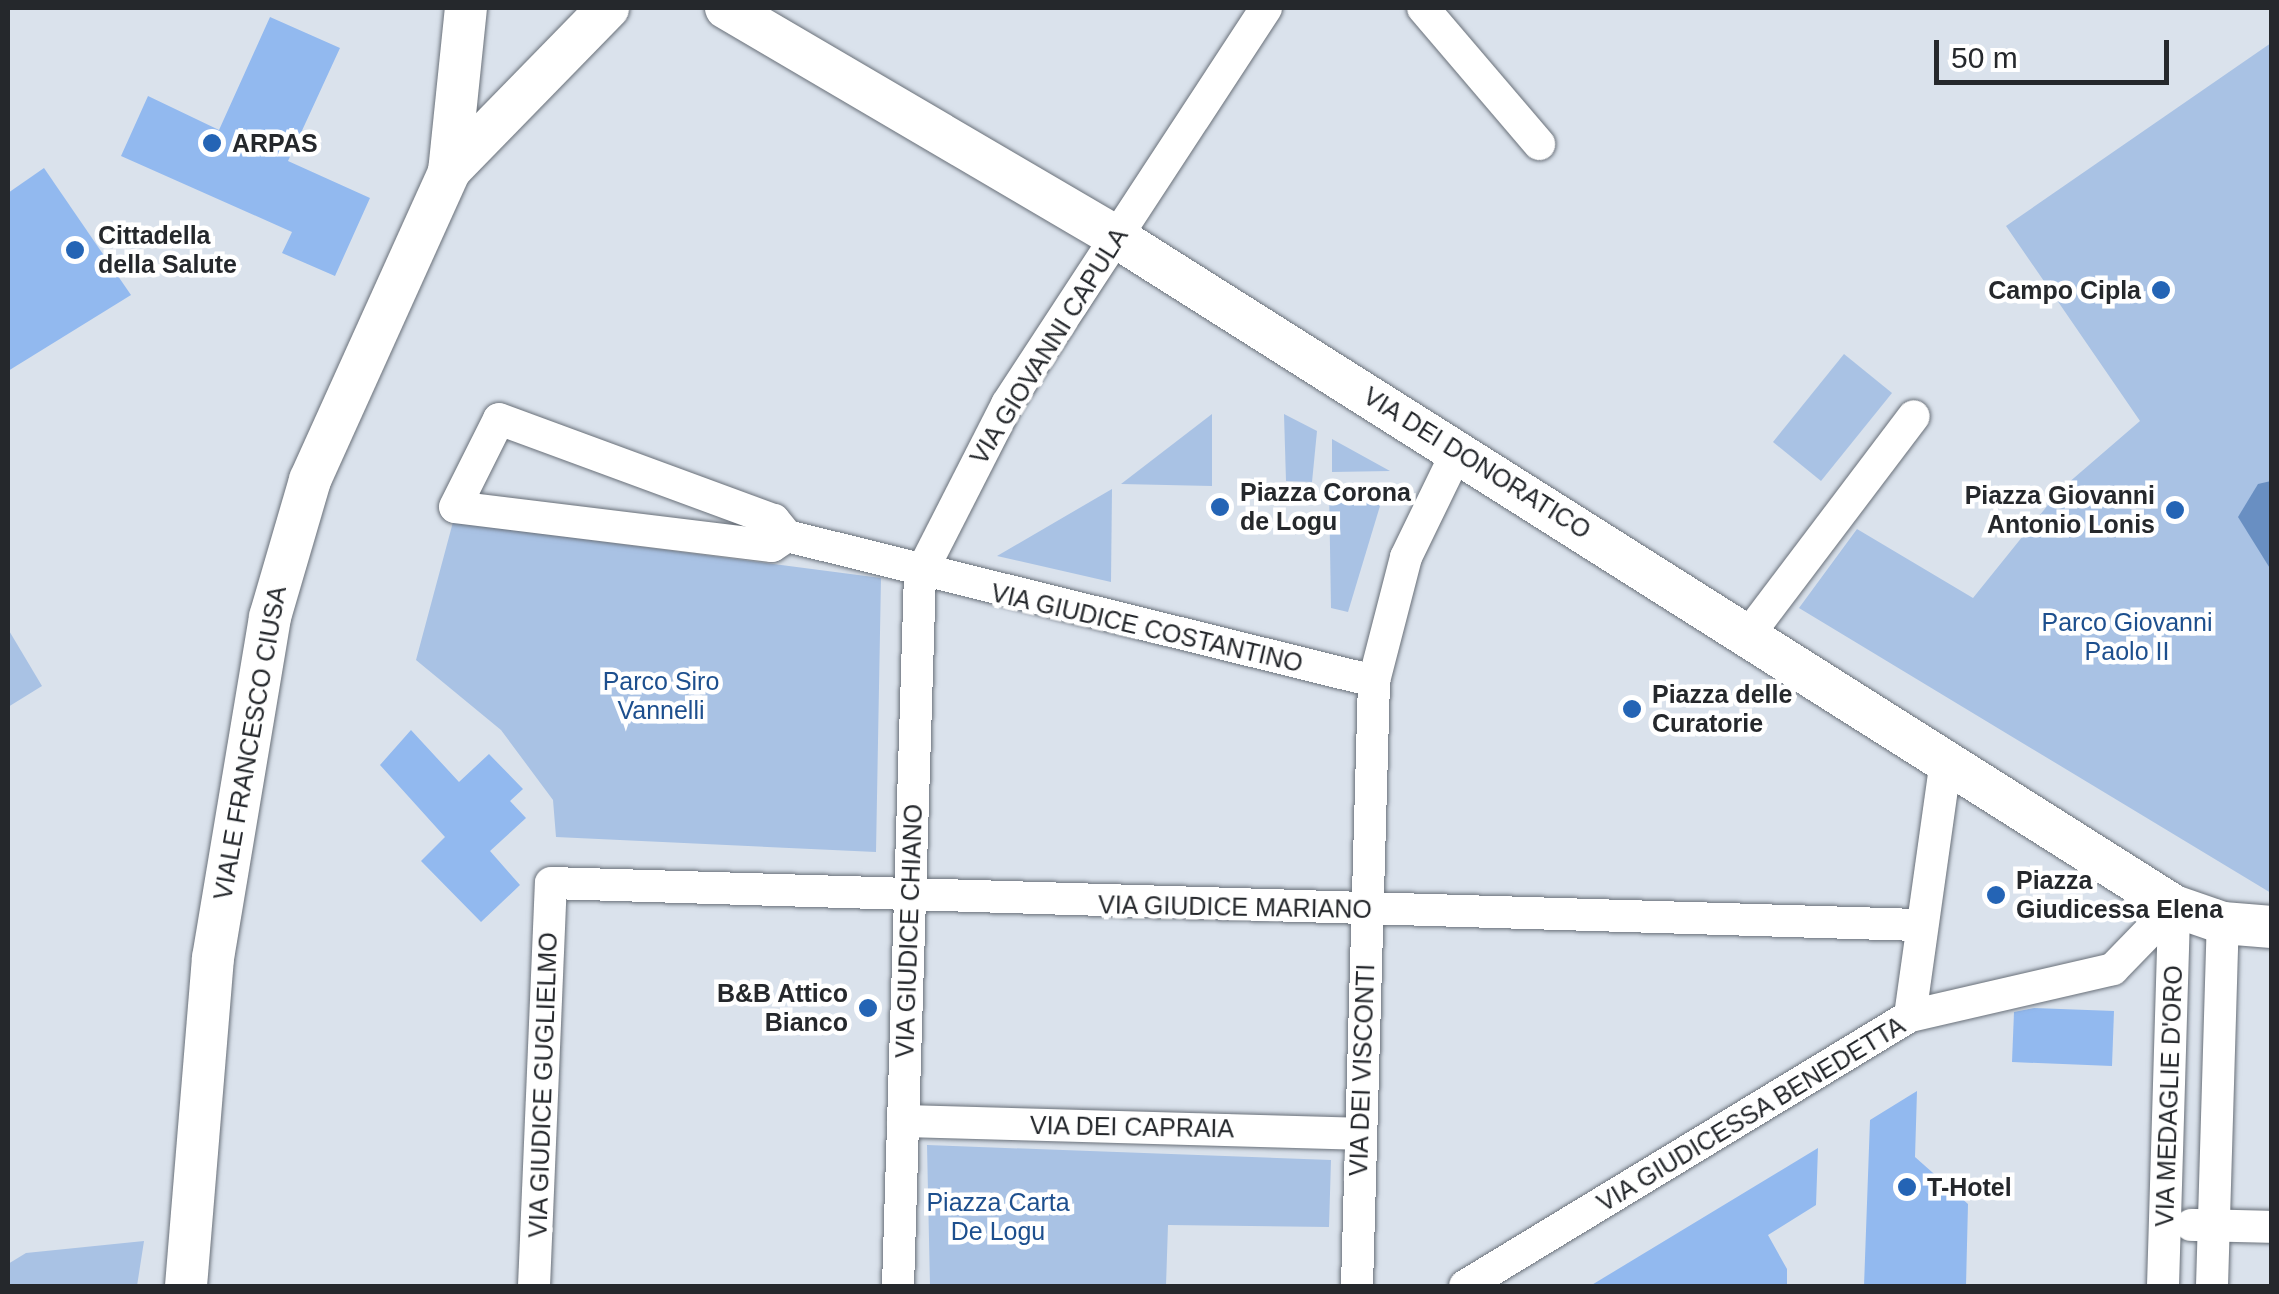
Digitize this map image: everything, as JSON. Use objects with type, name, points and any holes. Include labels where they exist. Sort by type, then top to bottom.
[{"type":"street","name":"VIALE FRANCESCO CIUSA","points":[[186,1286],[213,958],[277,588],[317,464],[449,172],[466,8]]},
{"type":"street","name":"VIALE FRANCESCO CIUSA","points":[[449,172],[608,8]]},
{"type":"street","name":"VIA DEI DONORATICO","points":[[726,8],[1116,238],[1458,450],[2174,906],[2223,922],[2272,927]]},
{"type":"street","name":"VIA GIOVANNI CAPULA","points":[[920,574],[1007,404],[1266,8]]},
{"type":"street","points":[[1423,8],[1539,144]]},
{"type":"street","points":[[1749,634],[1914,416]]},
{"type":"street","points":[[787,536],[772,546],[455,506],[498,419],[774,520],[787,536],[920,574]]},
{"type":"street","name":"VIA DEI VISCONTI","points":[[1357,1286],[1374,681],[1406,557],[1458,450]]},
{"type":"street","name":"VIA GIUDICE COSTANTINO","points":[[920,574],[1374,681]]},
{"type":"street","name":"VIA GIUDICE CHIANO","points":[[898,1286],[920,574]]},
{"type":"street","points":[[1910,1016],[1918,925],[1946,761]]},
{"type":"street","name":"VIA GIUDICE MARIANO","points":[[552,883],[910,900],[1918,925]]},
{"type":"street","name":"VIA GIUDICE GUGLIELMO","points":[[534,1286],[552,883]]},
{"type":"street","points":[[2113,969],[2174,906]]},
{"type":"street","name":"VIA MEDAGLIE D'ORO","points":[[2163,1286],[2174,906]]},
{"type":"street","name":"VIA MEDAGLIE D'ORO","points":[[2212,1286],[2223,922]]},
{"type":"street","name":"VIA GIUDICESSA BENEDETTA","points":[[1464,1286],[1910,1016],[2113,969],[2172,979]]},
{"type":"street","name":"VIA DEI CAPRAIA","points":[[904,1121],[1360,1134]]},
{"type":"street","points":[[2164,1224],[2272,1227]]},
{"type":"street","points":[[167,1286],[189,1235]]},
{"type":"green space","name":"Parco Giovanni Paolo II","points":[[2271,43],[2271,893],[1799,608],[1857,529],[1973,598],[2060,490],[2140,421],[2006,226]]},
{"type":"green space","points":[[1844,354],[1892,393],[1821,481],[1773,442]]},
{"type":"green space","points":[[1212,414],[1212,486],[1121,484]]},
{"type":"green space","points":[[1284,414],[1317,431],[1312,482],[1286,481]]},
{"type":"green space","points":[[1332,439],[1390,471],[1332,472]]},
{"type":"green space","points":[[1371,483],[1386,486],[1348,612],[1331,608],[1329,487]]},
{"type":"green space","points":[[1112,489],[1111,582],[997,556]]},
{"type":"green space","name":"Parco Siro Vannelli","points":[[453,522],[881,578],[876,852],[556,837],[553,800],[501,730],[416,660]]},
{"type":"green space","points":[[8,629],[42,686],[8,707]]},
{"type":"green space","name":"Piazza Carta De Logu","points":[[927,1145],[1331,1160],[1329,1227],[1168,1225],[1166,1286],[930,1286]]},
{"type":"green space","points":[[144,1241],[137,1286],[8,1286],[8,1264],[26,1253]]},
{"type":"shaded area","points":[[2272,481],[2271,570],[2238,517],[2258,484]]},
{"type":"building","name":"ARPAS","points":[[270,17],[340,48],[288,161],[370,198],[335,276],[282,253],[292,232],[121,156],[148,96],[219,130]]},
{"type":"building","points":[[44,168],[131,295],[8,371],[8,193]]},
{"type":"building","points":[[411,730],[459,782],[489,754],[523,789],[510,801],[526,818],[490,851],[520,885],[481,922],[421,861],[445,837],[380,765]]},
{"type":"building","points":[[2034,1008],[2114,1011],[2112,1066],[2012,1062],[2014,1012]]},
{"type":"building","points":[[1917,1091],[1915,1157],[1968,1204],[1966,1286],[1864,1286],[1870,1120]]},
{"type":"building","points":[[1818,1148],[1816,1205],[1768,1235],[1787,1269],[1787,1286],[1590,1286]]},
{"type":"place","name":"ARPAS","points":[[212,143]]},
{"type":"place","name":"Cittadella della Salute","points":[[75,250]]},
{"type":"place","name":"Campo Cipla","points":[[2161,290]]},
{"type":"place","name":"Piazza Corona de Logu","points":[[1220,507]]},
{"type":"place","name":"Piazza Giovanni Antonio Lonis","points":[[2175,510]]},
{"type":"place","name":"Piazza delle Curatorie","points":[[1632,709]]},
{"type":"place","name":"Piazza Giudicessa Elena","points":[[1996,895]]},
{"type":"place","name":"B&B Attico Bianco","points":[[868,1008]]},
{"type":"place","name":"T-Hotel","points":[[1907,1187]]}]
